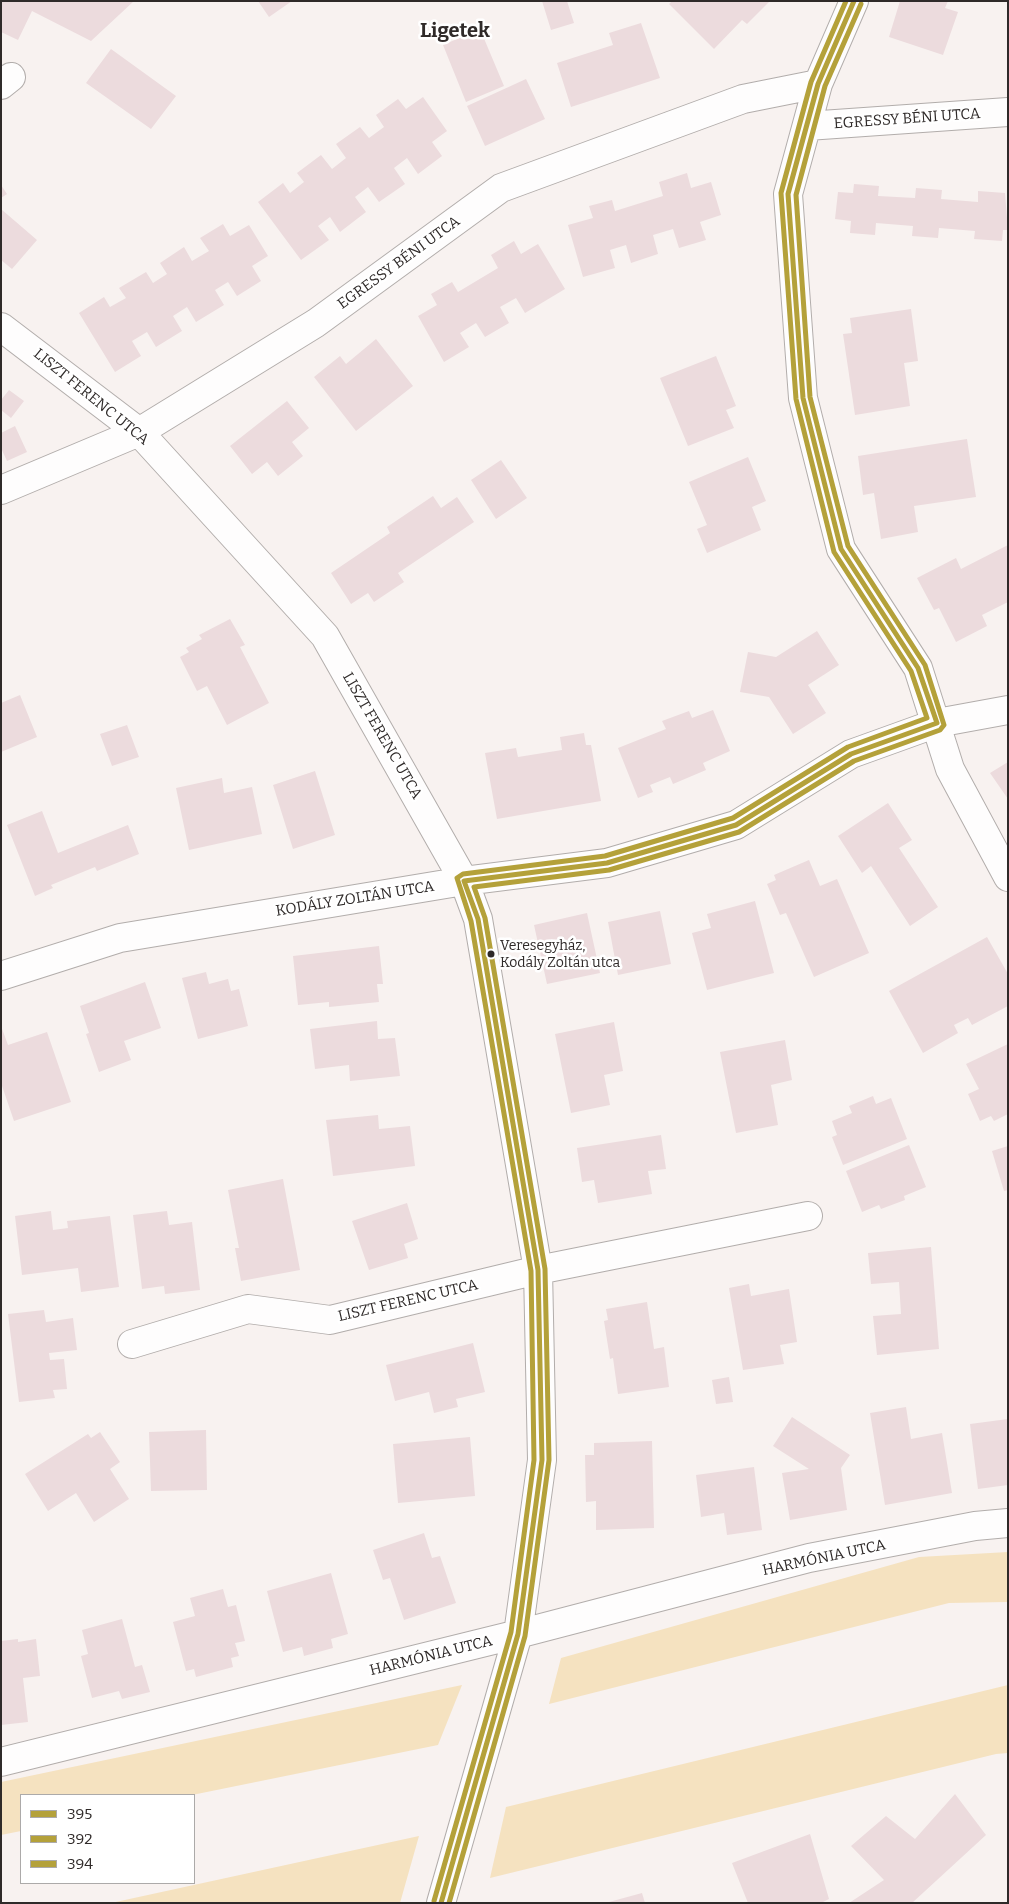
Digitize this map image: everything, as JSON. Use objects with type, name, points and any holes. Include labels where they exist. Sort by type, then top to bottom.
[{"type":"street","points":[[854,1],[818,84],[788,194],[803,398],[841,549],[918,668],[937,723],[950,769],[1008,877]]},
{"type":"street","name":"EGRESSY BÉNI UTCA","points":[[1,490],[139,432],[316,323],[501,188],[743,99],[818,84]]},
{"type":"street","name":"EGRESSY BÉNI UTCA","points":[[807,126],[1008,112]]},
{"type":"street","name":"LISZT FERENC UTCA","points":[[1,327],[139,432],[325,636],[464,881],[478,919],[538,1270],[542,1460],[518,1634],[441,1903]]},
{"type":"street","name":"KODÁLY ZOLTÁN UTCA","points":[[3,971],[120,938],[464,881],[607,863],[736,824],[851,754],[937,723],[1008,710]]},
{"type":"street","name":"LISZT FERENC UTCA","points":[[132,1344],[248,1309],[330,1320],[538,1270],[808,1216]]},
{"type":"street","name":"HARMÓNIA UTCA","points":[[1,1762],[518,1634],[809,1558],[976,1526],[1008,1523]]},
{"type":"shaded area","points":[[1008,1552],[1008,1602],[949,1603],[549,1704],[561,1658],[919,1557]]},
{"type":"shaded area","points":[[462,1685],[438,1745],[195,1794],[20,1794],[20,1831],[1,1835],[1,1782]]},
{"type":"shaded area","points":[[1008,1685],[1008,1753],[996,1754],[490,1878],[506,1807]]},
{"type":"shaded area","points":[[419,1836],[400,1903],[111,1903]]},
{"type":"building","points":[[1,1],[134,1],[91,41],[32,11],[18,40],[1,32]]},
{"type":"building","points":[[258,1],[292,1],[269,17]]},
{"type":"building","points":[[542,1],[567,1],[574,23],[551,30]]},
{"type":"building","points":[[672,1],[770,1],[747,24],[742,20],[714,49],[669,4]]},
{"type":"building","points":[[900,1],[948,1],[945,8],[958,12],[943,55],[889,37]]},
{"type":"building","points":[[641,23],[660,78],[571,107],[557,63],[613,45],[609,33]]},
{"type":"building","points":[[480,29],[504,86],[466,102],[443,45]]},
{"type":"building","points":[[111,49],[176,96],[151,129],[86,83]]},
{"type":"building","points":[[526,79],[545,119],[485,146],[467,106]]},
{"type":"building","points":[[423,97],[447,131],[432,142],[442,156],[418,174],[407,158],[394,168],[405,184],[379,202],[368,187],[355,197],[366,212],[340,232],[330,217],[318,226],[329,240],[301,260],[258,202],[283,183],[290,193],[304,182],[297,173],[321,155],[332,169],[346,158],[336,144],[360,127],[369,138],[384,127],[376,115],[398,99],[406,109]]},
{"type":"building","points":[[687,173],[691,188],[711,182],[721,215],[700,222],[706,240],[679,248],[673,229],[653,235],[658,254],[631,263],[626,245],[610,250],[615,268],[583,277],[568,225],[593,218],[589,206],[612,200],[615,211],[663,196],[659,182]]},
{"type":"building","points":[[854,184],[879,186],[878,196],[915,198],[916,188],[942,190],[941,199],[978,202],[978,191],[1005,193],[1008,230],[1003,230],[1002,241],[974,239],[975,231],[939,228],[938,238],[912,236],[913,226],[876,223],[875,235],[850,233],[851,221],[835,219],[838,192],[853,193]]},
{"type":"building","points":[[1,185],[7,194],[1,198]]},
{"type":"building","points":[[1,209],[37,240],[12,269],[1,260]]},
{"type":"building","points":[[223,224],[230,236],[249,225],[268,256],[252,266],[261,281],[237,296],[228,282],[215,290],[224,305],[196,322],[187,307],[173,316],[182,331],[156,347],[147,332],[132,341],[141,356],[115,372],[79,313],[104,297],[110,307],[126,298],[119,288],[146,272],[153,283],[167,274],[160,263],[184,247],[192,261],[209,251],[200,238]]},
{"type":"building","points":[[514,241],[521,254],[538,244],[565,289],[525,313],[516,298],[500,307],[509,323],[485,337],[476,323],[460,333],[469,347],[444,362],[418,316],[437,305],[431,294],[452,282],[458,292],[498,268],[491,255]]},
{"type":"building","points":[[911,309],[918,361],[904,363],[910,406],[855,415],[843,334],[852,333],[850,318]]},
{"type":"building","points":[[376,339],[413,386],[356,431],[314,377],[340,356],[346,364]]},
{"type":"building","points":[[716,356],[736,406],[726,410],[734,428],[688,446],[660,378]]},
{"type":"building","points":[[9,390],[24,401],[11,418],[1,410],[1,400]]},
{"type":"building","points":[[287,401],[309,428],[292,442],[303,456],[278,476],[267,462],[252,474],[230,446]]},
{"type":"building","points":[[15,426],[27,452],[7,461],[1,448],[1,433]]},
{"type":"building","points":[[967,439],[976,497],[914,506],[918,532],[881,539],[874,493],[863,495],[858,456]]},
{"type":"building","points":[[748,457],[766,501],[752,507],[761,530],[707,553],[697,529],[707,525],[689,482]]},
{"type":"building","points":[[501,460],[527,498],[496,519],[471,480]]},
{"type":"building","points":[[433,496],[441,508],[457,497],[474,522],[398,573],[404,582],[374,602],[368,593],[351,604],[331,573],[390,533],[387,527]]},
{"type":"building","points":[[1008,545],[1008,602],[982,615],[987,626],[956,642],[939,608],[934,610],[917,578],[956,558],[961,569]]},
{"type":"building","points":[[230,619],[245,645],[240,647],[269,703],[227,725],[207,686],[197,691],[180,657],[189,652],[186,648],[202,639],[199,635]]},
{"type":"building","points":[[817,631],[839,665],[808,685],[826,713],[793,734],[769,697],[740,692],[748,652],[776,657]]},
{"type":"building","points":[[20,695],[37,737],[1,752],[1,703]]},
{"type":"building","points":[[713,710],[730,751],[703,763],[706,770],[673,784],[670,777],[650,785],[653,792],[638,798],[618,748],[666,729],[662,721],[689,711],[692,718]]},
{"type":"building","points":[[127,725],[139,757],[112,766],[100,734]]},
{"type":"building","points":[[584,733],[586,745],[591,745],[601,801],[497,819],[485,753],[516,748],[518,757],[562,750],[560,737]]},
{"type":"building","points":[[1008,762],[1008,799],[990,773]]},
{"type":"building","points":[[315,771],[335,835],[293,849],[273,785]]},
{"type":"building","points":[[222,778],[224,793],[252,787],[262,834],[189,850],[176,788]]},
{"type":"building","points":[[888,803],[912,840],[899,848],[938,907],[910,926],[871,866],[862,873],[838,836]]},
{"type":"building","points":[[42,811],[58,853],[128,825],[139,854],[97,871],[95,867],[51,885],[53,888],[35,896],[7,825]]},
{"type":"building","points":[[809,860],[820,886],[837,879],[869,953],[814,977],[786,913],[780,915],[767,884],[776,880],[774,875]]},
{"type":"building","points":[[755,901],[774,973],[707,990],[692,933],[711,928],[707,914]]},
{"type":"building","points":[[660,911],[671,964],[618,975],[608,922]]},
{"type":"building","points":[[587,913],[600,973],[547,984],[534,925]]},
{"type":"building","points":[[987,937],[1008,974],[1008,1006],[972,1025],[968,1018],[954,1025],[958,1033],[923,1053],[889,991]]},
{"type":"building","points":[[379,946],[383,984],[377,984],[379,1002],[329,1007],[329,1002],[298,1005],[293,956]]},
{"type":"building","points":[[206,972],[209,984],[228,979],[231,991],[239,989],[248,1026],[198,1039],[182,978]]},
{"type":"building","points":[[145,982],[161,1028],[124,1041],[131,1060],[99,1072],[86,1034],[89,1033],[80,1006]]},
{"type":"building","points":[[377,1021],[378,1039],[395,1038],[400,1076],[350,1081],[349,1065],[315,1069],[310,1029]]},
{"type":"building","points":[[614,1022],[623,1071],[604,1075],[610,1105],[571,1113],[555,1034]]},
{"type":"building","points":[[1,1026],[8,1045],[47,1032],[71,1102],[14,1121],[1,1083]]},
{"type":"building","points":[[785,1040],[792,1080],[771,1085],[778,1125],[736,1133],[720,1052]]},
{"type":"building","points":[[1008,1044],[1008,1114],[994,1121],[991,1116],[980,1121],[968,1094],[979,1089],[966,1064]]},
{"type":"building","points":[[873,1096],[876,1104],[891,1098],[907,1139],[843,1165],[832,1137],[837,1135],[832,1121],[852,1113],[849,1106]]},
{"type":"building","points":[[378,1115],[379,1129],[410,1126],[415,1166],[333,1176],[326,1120]]},
{"type":"building","points":[[661,1135],[666,1169],[648,1171],[652,1194],[598,1203],[594,1180],[582,1182],[577,1148]]},
{"type":"building","points":[[909,1145],[926,1187],[904,1196],[905,1200],[881,1209],[879,1205],[862,1212],[846,1171]]},
{"type":"building","points":[[1008,1146],[1008,1190],[1004,1191],[992,1151]]},
{"type":"building","points":[[283,1179],[300,1270],[241,1281],[235,1248],[239,1248],[228,1190]]},
{"type":"building","points":[[407,1203],[418,1239],[404,1244],[408,1258],[369,1270],[352,1221]]},
{"type":"building","points":[[51,1211],[53,1230],[68,1228],[67,1221],[110,1216],[119,1287],[81,1292],[78,1268],[22,1275],[15,1216]]},
{"type":"building","points":[[167,1211],[169,1225],[192,1222],[200,1290],[165,1294],[164,1286],[142,1289],[133,1215]]},
{"type":"building","points":[[931,1247],[939,1349],[877,1355],[873,1316],[901,1314],[899,1282],[871,1284],[868,1253]]},
{"type":"building","points":[[749,1284],[751,1296],[789,1289],[797,1342],[780,1345],[784,1364],[743,1370],[729,1288]]},
{"type":"building","points":[[647,1302],[654,1349],[664,1347],[669,1387],[618,1394],[613,1358],[610,1359],[604,1321],[608,1320],[606,1309]]},
{"type":"building","points":[[44,1310],[46,1322],[73,1318],[77,1350],[49,1353],[50,1360],[64,1359],[67,1389],[53,1390],[55,1398],[19,1402],[8,1314]]},
{"type":"building","points":[[473,1343],[485,1392],[456,1399],[458,1407],[434,1413],[429,1392],[395,1401],[386,1365]]},
{"type":"building","points":[[729,1377],[733,1402],[716,1404],[712,1380]]},
{"type":"building","points":[[906,1407],[911,1439],[942,1433],[952,1493],[885,1505],[870,1413]]},
{"type":"building","points":[[792,1417],[850,1455],[841,1468],[847,1510],[790,1520],[782,1473],[809,1469],[773,1446]]},
{"type":"building","points":[[1008,1419],[1008,1485],[978,1489],[970,1424]]},
{"type":"building","points":[[206,1430],[207,1490],[151,1491],[149,1432]]},
{"type":"building","points":[[100,1432],[120,1462],[110,1469],[129,1499],[94,1522],[76,1493],[48,1511],[25,1474],[88,1434],[91,1438]]},
{"type":"building","points":[[470,1437],[475,1496],[398,1503],[393,1444]]},
{"type":"building","points":[[652,1441],[654,1528],[596,1530],[596,1501],[586,1502],[585,1455],[594,1455],[594,1443]]},
{"type":"building","points":[[754,1467],[762,1530],[727,1535],[724,1513],[701,1517],[696,1475]]},
{"type":"building","points":[[424,1533],[432,1558],[440,1556],[456,1603],[404,1620],[390,1578],[383,1580],[373,1550]]},
{"type":"building","points":[[331,1573],[348,1634],[331,1639],[333,1648],[304,1656],[302,1647],[283,1652],[267,1591]]},
{"type":"building","points":[[223,1589],[228,1607],[236,1605],[245,1641],[235,1643],[239,1656],[231,1658],[233,1667],[196,1677],[194,1669],[186,1671],[173,1622],[195,1616],[190,1598]]},
{"type":"building","points":[[122,1619],[135,1667],[142,1665],[150,1692],[122,1699],[119,1691],[92,1698],[81,1656],[88,1654],[82,1630]]},
{"type":"building","points":[[18,1639],[18,1642],[36,1639],[40,1676],[23,1678],[28,1722],[1,1725],[1,1641]]},
{"type":"building","points":[[955,1794],[986,1835],[912,1903],[849,1903],[884,1880],[851,1846],[886,1816],[915,1839]]},
{"type":"building","points":[[810,1834],[829,1899],[821,1903],[748,1903],[732,1863]]},
{"type":"building","points":[[642,1893],[645,1903],[609,1903],[609,1902]]},
{"type":"transit line","name":"394","points":[[434,1901],[511,1632],[534,1460],[531,1271],[471,921],[457,878],[463,874],[605,856],[733,818],[848,747],[927,718],[911,671],[834,552],[796,399],[781,193],[811,82],[846,1]]},
{"type":"transit line","name":"395","points":[[441,1903],[518,1634],[542,1460],[538,1270],[478,919],[464,881],[607,863],[736,825],[851,754],[937,723],[918,668],[841,549],[803,398],[788,194],[818,84],[854,1]]},
{"type":"transit line","name":"392","points":[[449,1903],[525,1636],[549,1460],[545,1269],[485,918],[474,887],[609,870],[739,832],[854,761],[940,730],[944,725],[925,665],[848,546],[810,397],[796,195],[825,86],[861,4]]},
{"type":"place","name":"Veresegyház, Kodály Zoltán utca","points":[[491,954]]},
{"type":"district","name":"Ligetek","points":[[455,31]]}]
